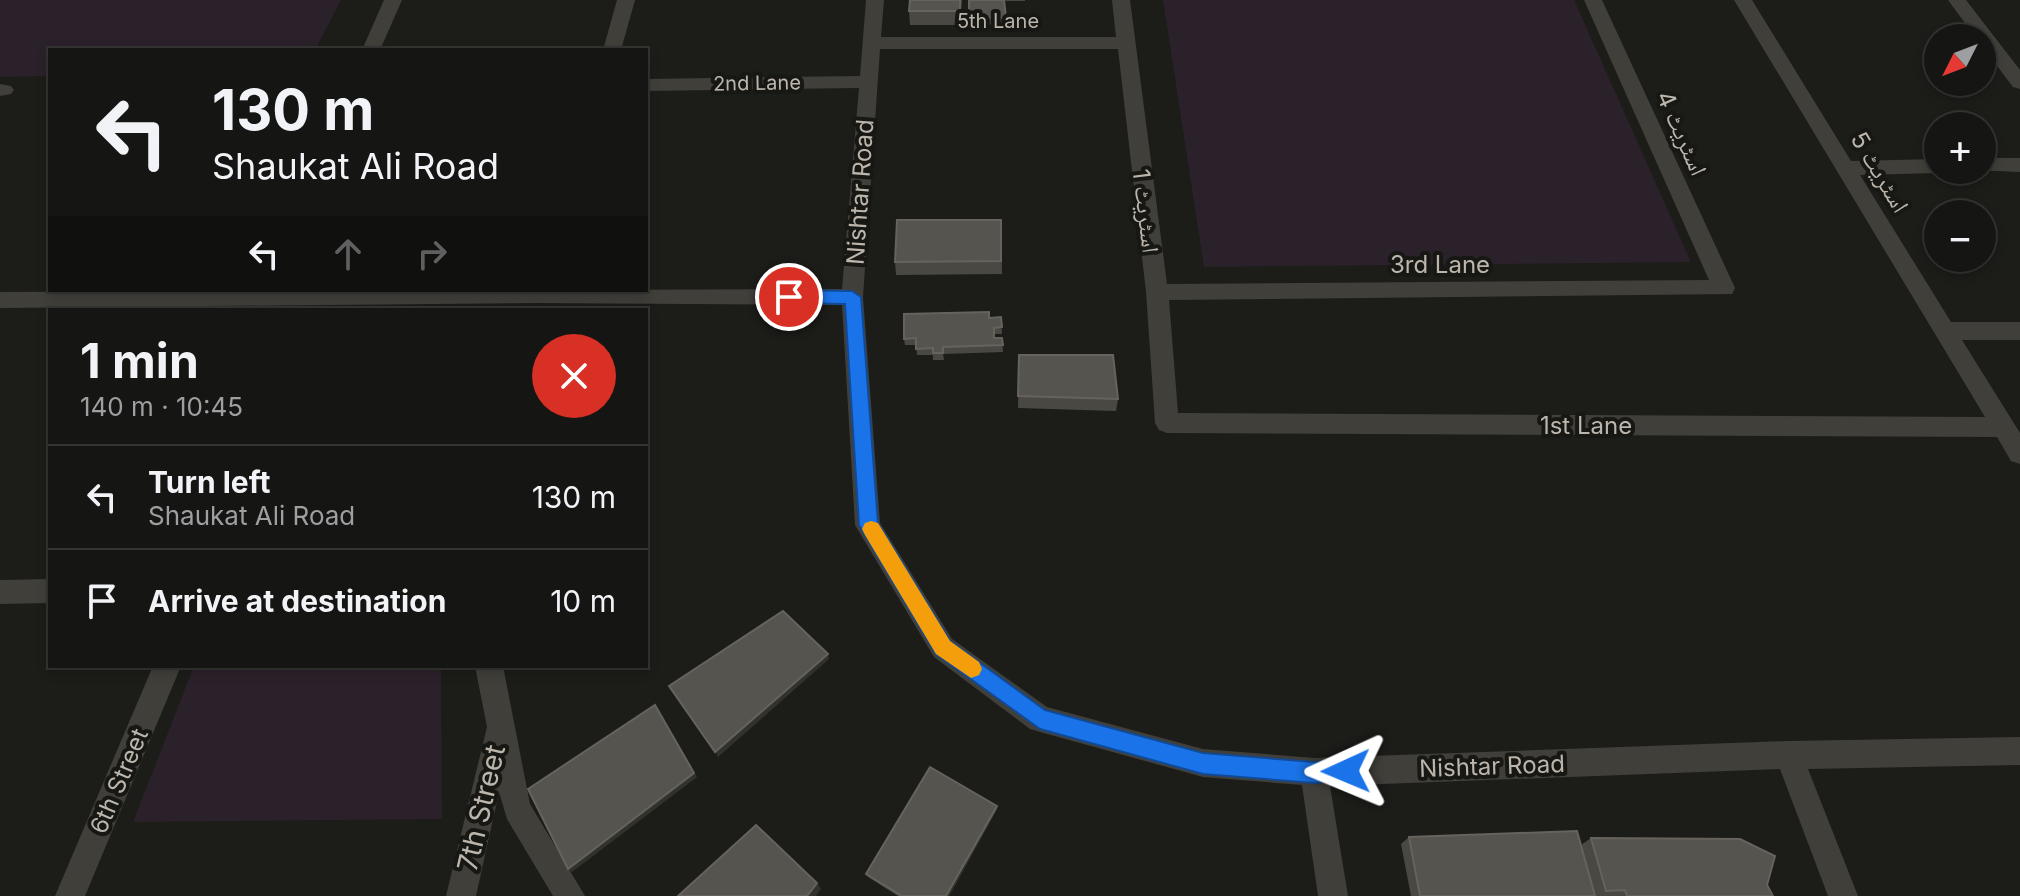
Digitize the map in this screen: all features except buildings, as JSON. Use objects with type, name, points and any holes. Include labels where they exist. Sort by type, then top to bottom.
[{"type":"street","points":[[372,48],[393,0]]},
{"type":"street","points":[[613,48],[626,0]]},
{"type":"street","name":"Nishtar Road","points":[[875,0],[852,297],[868,525],[943,648],[1040,719],[1203,763],[1314,772],[1789,755],[2020,751]]},
{"type":"street","name":"اسٹریٹ 1","points":[[1121,0],[1157,292],[1167,423]]},
{"type":"street","name":"اسٹریٹ 4","points":[[1593,0],[1724,288]]},
{"type":"street","name":"اسٹریٹ 5","points":[[1743,0],[2020,454]]},
{"type":"street","points":[[1957,0],[2020,83]]},
{"type":"street","name":"5th Lane","points":[[872,43],[1124,43]]},
{"type":"street","name":"2nd Lane","points":[[648,85],[869,82]]},
{"type":"street","points":[[1996,165],[2020,165]]},
{"type":"street","points":[[1848,168],[1924,166]]},
{"type":"street","name":"3rd Lane","points":[[1157,292],[1724,288]]},
{"type":"street","points":[[0,300],[536,303],[852,297]]},
{"type":"street","points":[[1946,331],[2020,331]]},
{"type":"street","name":"1st Lane","points":[[1167,423],[2004,427]]},
{"type":"street","points":[[0,592],[48,591]]},
{"type":"street","name":"6th Street","points":[[70,896],[166,668]]},
{"type":"street","points":[[489,668],[517,809],[570,896]]},
{"type":"street","name":"7th Street","points":[[461,896],[502,720]]},
{"type":"street","points":[[1789,755],[1843,896]]},
{"type":"street","points":[[1314,772],[1333,896]]},
{"type":"shaded area","points":[[0,0],[341,0],[316,48],[48,48],[48,76],[0,77]]},
{"type":"shaded area","points":[[1163,0],[1574,0],[1691,262],[1204,267]]},
{"type":"shaded area","points":[[193,668],[441,668],[442,819],[133,822]]},
{"type":"slow traffic","points":[[871,529],[943,648],[971,669]]},
{"type":"route","points":[[789,297],[852,297],[868,525],[943,648],[1040,719],[1203,763],[1314,772],[1346,771]]}]
